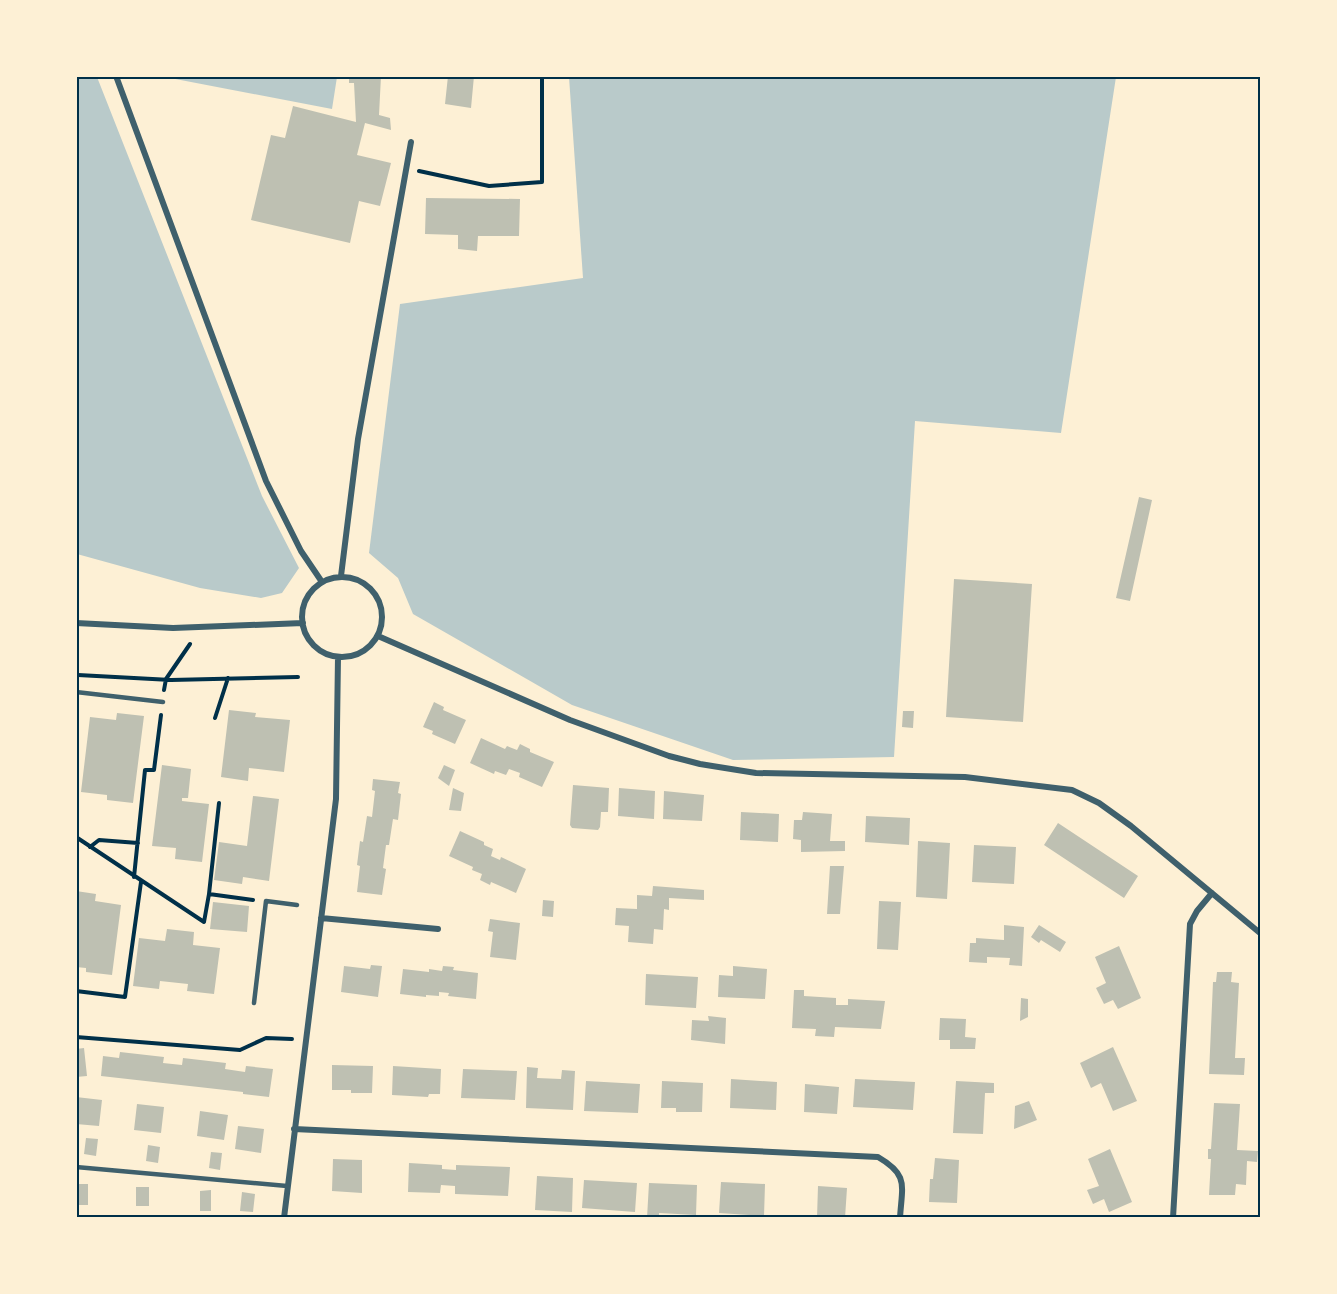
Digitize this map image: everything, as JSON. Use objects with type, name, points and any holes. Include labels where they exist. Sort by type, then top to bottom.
[{"type":"street","points":[[116,76],[266,481],[301,551],[322,582]]},
{"type":"street","points":[[341,576],[358,439],[411,142]]},
{"type":"street","points":[[341,576],[367,585],[377,596],[382,609],[382,622],[378,636],[371,645],[350,656],[338,657],[325,653],[315,646],[307,635],[302,612],[305,600],[311,592],[322,582],[341,576]]},
{"type":"street","points":[[76,623],[173,628],[303,623]]},
{"type":"street","points":[[378,636],[570,720],[669,756],[700,764],[756,773],[965,777],[1072,789],[1098,803],[1131,826],[1260,933]]},
{"type":"street","points":[[284,1218],[336,799],[338,657]]},
{"type":"street","points":[[1173,1218],[1190,924],[1197,911],[1212,893]]},
{"type":"street","points":[[321,918],[438,928]]},
{"type":"street","points":[[294,1129],[878,1157],[893,1166],[902,1181],[900,1218]]},
{"type":"lane","points":[[76,692],[163,702]]},
{"type":"lane","points":[[254,1003],[266,901],[297,905]]},
{"type":"lane","points":[[76,1167],[287,1186]]},
{"type":"path","points":[[407,169],[489,186],[542,182],[542,76]]},
{"type":"path","points":[[134,877],[145,770],[154,770],[166,679],[190,644]]},
{"type":"path","points":[[78,675],[166,679],[298,677]]},
{"type":"path","points":[[215,718],[228,678]]},
{"type":"path","points":[[76,837],[204,922],[219,803]]},
{"type":"path","points":[[90,847],[99,840],[138,843]]},
{"type":"path","points":[[76,991],[125,997],[141,882]]},
{"type":"path","points":[[209,894],[266,901]]},
{"type":"path","points":[[76,1037],[240,1050],[266,1038],[305,1040]]},
{"type":"shaded area","points":[[76,77],[97,77],[262,496],[299,568],[282,593],[261,598],[200,588],[77,554]]},
{"type":"shaded area","points":[[165,77],[337,77],[332,109]]},
{"type":"shaded area","points":[[569,77],[1116,77],[1061,433],[915,421],[894,757],[733,760],[572,705],[413,614],[398,578],[369,553],[400,304],[583,278]]},
{"type":"building","points":[[349,76],[381,76],[379,115],[390,118],[391,130],[365,123],[357,155],[391,163],[380,206],[359,201],[350,243],[251,220],[271,135],[285,138],[293,106],[356,122],[354,83],[349,83]]},
{"type":"building","points":[[448,76],[474,76],[471,108],[445,104]]},
{"type":"building","points":[[426,198],[520,199],[519,236],[478,236],[477,251],[458,249],[458,235],[425,234]]},
{"type":"building","points":[[1139,497],[1152,500],[1130,601],[1116,598]]},
{"type":"building","points":[[954,579],[1032,584],[1023,722],[946,717]]},
{"type":"building","points":[[434,702],[444,707],[443,710],[466,720],[455,744],[432,734],[433,731],[423,727]]},
{"type":"building","points":[[229,710],[256,713],[255,717],[290,720],[284,772],[249,768],[248,781],[221,777]]},
{"type":"building","points":[[903,711],[914,711],[913,728],[902,727]]},
{"type":"building","points":[[117,713],[144,716],[133,803],[107,800],[107,795],[81,792],[90,717],[116,720]]},
{"type":"building","points":[[481,738],[505,749],[507,746],[517,750],[520,744],[530,749],[530,752],[554,762],[542,787],[519,777],[520,773],[509,769],[506,775],[495,771],[494,774],[470,763]]},
{"type":"building","points":[[162,765],[191,769],[188,798],[182,798],[182,801],[209,804],[202,862],[175,859],[176,848],[152,846]]},
{"type":"building","points":[[444,765],[455,770],[449,786],[438,778]]},
{"type":"building","points":[[373,779],[400,782],[398,793],[401,794],[398,820],[393,819],[389,845],[386,845],[383,868],[386,869],[382,895],[357,892],[360,841],[363,842],[367,816],[372,817],[375,791],[372,790]]},
{"type":"building","points":[[573,785],[609,788],[608,812],[601,812],[598,830],[572,828],[570,825]]},
{"type":"building","points":[[453,788],[464,793],[461,811],[449,810]]},
{"type":"building","points":[[619,788],[655,791],[654,819],[618,816]]},
{"type":"building","points":[[664,791],[704,795],[702,821],[663,819]]},
{"type":"building","points":[[253,796],[279,799],[269,881],[243,877],[242,884],[214,880],[219,842],[247,846]]},
{"type":"building","points":[[741,812],[779,814],[778,842],[740,840]]},
{"type":"building","points":[[803,812],[832,814],[830,841],[845,841],[845,851],[801,852],[801,840],[793,839],[794,820],[802,820]]},
{"type":"building","points":[[866,816],[910,818],[909,845],[865,842]]},
{"type":"building","points":[[1058,823],[1138,876],[1124,898],[1044,845]]},
{"type":"building","points":[[460,831],[484,842],[484,845],[493,849],[491,856],[500,860],[501,857],[526,869],[516,893],[491,882],[490,885],[480,880],[482,874],[472,870],[473,867],[449,856]]},
{"type":"building","points":[[918,841],[950,843],[947,899],[916,897]]},
{"type":"building","points":[[974,845],[1016,847],[1014,884],[972,882]]},
{"type":"building","points":[[830,866],[844,866],[840,914],[827,914]]},
{"type":"building","points":[[653,886],[704,890],[704,900],[669,898],[669,910],[664,909],[663,930],[654,929],[653,944],[628,942],[629,926],[615,925],[616,908],[637,909],[637,895],[652,896]]},
{"type":"building","points":[[76,891],[96,894],[95,901],[121,905],[112,975],[86,972],[86,968],[76,967]]},
{"type":"building","points":[[543,900],[554,901],[553,917],[542,916]]},
{"type":"building","points":[[879,901],[901,902],[898,950],[877,949]]},
{"type":"building","points":[[213,902],[249,906],[247,932],[210,929]]},
{"type":"building","points":[[490,919],[520,923],[516,960],[490,957],[493,932],[488,931]]},
{"type":"building","points":[[1004,925],[1024,927],[1022,966],[1009,965],[1010,958],[987,957],[987,963],[969,962],[970,943],[976,943],[976,938],[1004,940]]},
{"type":"building","points":[[1039,925],[1066,942],[1060,952],[1041,940],[1039,943],[1031,937]]},
{"type":"building","points":[[167,929],[194,932],[193,945],[220,948],[214,994],[187,991],[188,984],[160,981],[159,989],[133,986],[139,938],[165,941]]},
{"type":"building","points":[[1119,946],[1141,998],[1118,1009],[1113,1000],[1104,1004],[1096,988],[1106,983],[1095,957]]},
{"type":"building","points":[[371,965],[382,966],[378,997],[341,992],[344,966],[370,969]]},
{"type":"building","points":[[443,966],[454,967],[453,970],[478,973],[476,999],[448,996],[449,993],[439,992],[439,996],[426,995],[426,997],[400,994],[403,969],[429,972],[429,969],[442,971]]},
{"type":"building","points":[[733,966],[767,969],[765,999],[718,997],[719,975],[733,976]]},
{"type":"building","points":[[1217,972],[1232,972],[1231,982],[1239,983],[1235,1058],[1245,1058],[1244,1075],[1209,1074],[1213,982],[1216,982]]},
{"type":"building","points":[[646,974],[698,977],[696,1008],[645,1005]]},
{"type":"building","points":[[794,990],[804,990],[804,996],[836,998],[836,1005],[848,1005],[848,999],[885,1001],[881,1029],[835,1027],[834,1037],[815,1036],[816,1029],[792,1028]]},
{"type":"building","points":[[1021,998],[1028,999],[1028,1017],[1020,1021]]},
{"type":"building","points":[[708,1016],[726,1018],[725,1044],[691,1040],[692,1020],[709,1021]]},
{"type":"building","points":[[940,1018],[966,1019],[965,1037],[976,1038],[975,1049],[950,1049],[950,1040],[939,1040]]},
{"type":"building","points":[[1113,1047],[1137,1101],[1113,1111],[1101,1083],[1091,1088],[1080,1063]]},
{"type":"building","points":[[84,1048],[87,1076],[76,1077],[76,1049]]},
{"type":"building","points":[[120,1052],[164,1057],[163,1063],[182,1065],[183,1058],[226,1063],[225,1069],[245,1072],[246,1066],[273,1069],[269,1097],[101,1076],[103,1056],[119,1058]]},
{"type":"building","points":[[332,1065],[373,1066],[372,1093],[332,1090]]},
{"type":"building","points":[[393,1066],[441,1069],[440,1094],[429,1094],[428,1097],[392,1095]]},
{"type":"building","points":[[527,1067],[538,1068],[537,1078],[561,1079],[562,1070],[575,1071],[573,1110],[526,1108]]},
{"type":"building","points":[[463,1069],[517,1071],[515,1100],[461,1098]]},
{"type":"building","points":[[731,1079],[777,1082],[776,1110],[730,1108]]},
{"type":"building","points":[[855,1079],[915,1082],[913,1110],[853,1107]]},
{"type":"building","points":[[586,1081],[640,1084],[638,1113],[584,1111]]},
{"type":"building","points":[[662,1081],[703,1083],[702,1112],[676,1112],[676,1108],[661,1108]]},
{"type":"building","points":[[956,1081],[994,1083],[994,1093],[985,1093],[983,1134],[953,1133]]},
{"type":"building","points":[[805,1084],[839,1087],[837,1114],[804,1112]]},
{"type":"building","points":[[76,1097],[102,1100],[99,1126],[76,1124]]},
{"type":"building","points":[[1029,1101],[1037,1120],[1014,1129],[1015,1106]]},
{"type":"building","points":[[1214,1103],[1240,1104],[1237,1150],[1258,1151],[1257,1162],[1247,1161],[1246,1185],[1236,1184],[1235,1195],[1209,1195],[1211,1159],[1208,1159],[1208,1149],[1211,1149]]},
{"type":"building","points":[[137,1104],[164,1107],[161,1133],[134,1130]]},
{"type":"building","points":[[200,1111],[228,1115],[224,1140],[197,1136]]},
{"type":"building","points":[[238,1126],[264,1129],[261,1153],[235,1149]]},
{"type":"building","points":[[86,1138],[98,1139],[96,1156],[84,1154]]},
{"type":"building","points":[[148,1145],[160,1147],[158,1163],[146,1161]]},
{"type":"building","points":[[1110,1149],[1132,1202],[1109,1212],[1104,1199],[1093,1204],[1087,1190],[1099,1186],[1088,1159]]},
{"type":"building","points":[[211,1152],[222,1153],[220,1170],[209,1168]]},
{"type":"building","points":[[935,1158],[959,1160],[957,1203],[929,1202],[930,1179],[933,1179]]},
{"type":"building","points":[[333,1159],[362,1160],[362,1193],[332,1191]]},
{"type":"building","points":[[409,1163],[442,1165],[442,1169],[456,1170],[456,1165],[510,1167],[508,1196],[455,1194],[455,1186],[441,1185],[440,1193],[408,1192]]},
{"type":"building","points":[[537,1176],[573,1178],[572,1212],[535,1210]]},
{"type":"building","points":[[584,1180],[637,1183],[635,1212],[582,1208]]},
{"type":"building","points":[[721,1182],[765,1184],[764,1216],[719,1213]]},
{"type":"building","points":[[649,1183],[697,1185],[696,1215],[659,1213],[659,1218],[647,1218]]},
{"type":"building","points":[[76,1184],[88,1184],[88,1205],[76,1205]]},
{"type":"building","points":[[818,1186],[847,1188],[845,1218],[817,1218]]},
{"type":"building","points":[[136,1187],[149,1187],[149,1206],[136,1206]]},
{"type":"building","points":[[211,1190],[211,1211],[200,1211],[200,1191]]},
{"type":"building","points":[[242,1192],[255,1194],[253,1212],[240,1211]]}]
